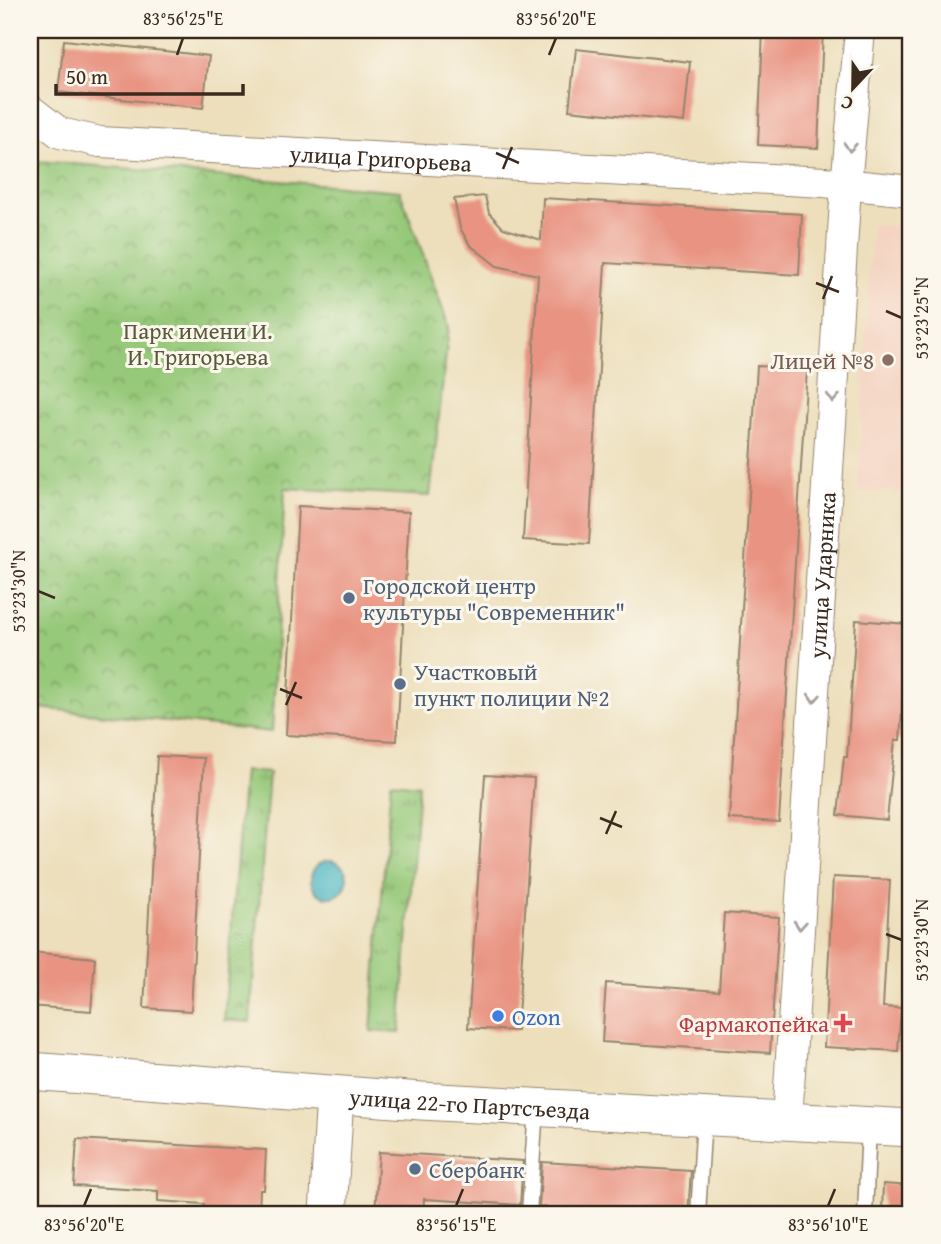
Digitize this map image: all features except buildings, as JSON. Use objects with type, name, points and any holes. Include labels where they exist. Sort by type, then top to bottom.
[{"type":"street","name":"улица Ударника","points":[[787,1120],[846,185],[860,30]]},
{"type":"street","name":"улица Григорьева","points":[[30,110],[61,133],[100,142],[911,191]]},
{"type":"street","name":"улица 22-го Партсъезда","points":[[30,1071],[335,1096],[911,1128]]},
{"type":"street","points":[[328,1214],[335,1096]]},
{"type":"lane","points":[[529,1214],[536,1107]]},
{"type":"lane","points":[[698,1214],[704,1116]]},
{"type":"lane","points":[[865,1214],[869,1125]]},
{"type":"shaded area","name":"Лицей №8","points":[[872,225],[911,227],[911,492],[858,492]]},
{"type":"green space","name":"Парк имени И. И. Григорьева","points":[[38,161],[400,191],[449,327],[430,496],[285,488],[272,732],[30,707],[30,244]]},
{"type":"green space","points":[[244,771],[269,773],[250,1022],[224,1020]]},
{"type":"green space","points":[[391,782],[419,785],[400,1033],[371,1031]]},
{"type":"water","points":[[329,861],[342,866],[347,879],[342,892],[329,897],[316,892],[311,879],[316,866]]},
{"type":"place","name":"Лицей №8","points":[[888,360]]},
{"type":"place","name":"Городской центр культуры \"Современник\"","points":[[349,598]]},
{"type":"place","name":"Участковый пункт полиции №2","points":[[400,684]]},
{"type":"place","name":"Ozon","points":[[498,1016]]},
{"type":"place","name":"Фармакопейка","points":[[843,1023]]},
{"type":"place","name":"Сбербанк","points":[[415,1169]]}]
